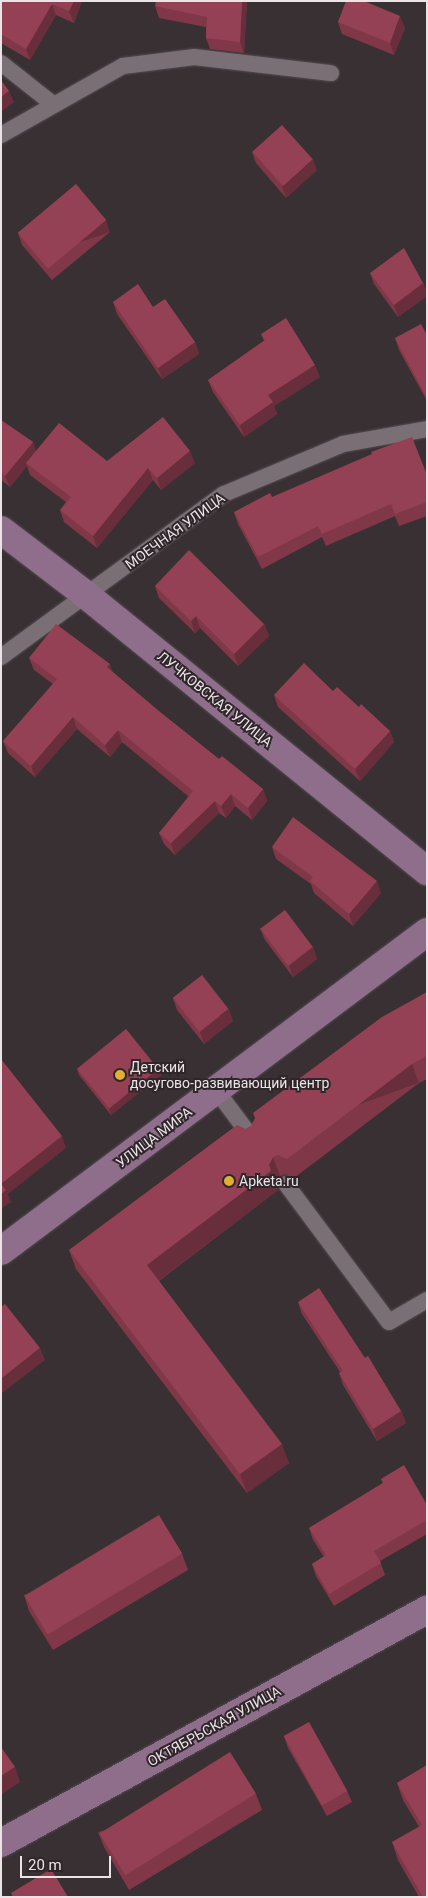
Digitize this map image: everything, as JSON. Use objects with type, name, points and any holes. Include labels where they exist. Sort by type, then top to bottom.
[{"type":"street","name":"ЛУЧКОВСКАЯ УЛИЦА","points":[[1,530],[86,595],[427,871]]},
{"type":"street","name":"УЛИЦА МИРА","points":[[1,1251],[427,932]]},
{"type":"street","name":"ОКТЯБРЬСКАЯ УЛИЦА","points":[[1,1843],[427,1610]]},
{"type":"lane","points":[[1,134],[123,66],[194,57],[331,73]]},
{"type":"lane","points":[[1,63],[53,104]]},
{"type":"lane","name":"МОЕЧНАЯ УЛИЦА","points":[[1,657],[224,494],[343,444],[427,429]]},
{"type":"lane","points":[[216,1090],[252,1138]]},
{"type":"lane","points":[[286,1184],[389,1322],[427,1300]]},
{"type":"building","points":[[1,1],[74,1],[69,11],[52,4],[26,49],[1,34]]},
{"type":"building","points":[[156,1],[242,1],[240,42],[206,38],[207,17],[155,6]]},
{"type":"building","points":[[346,1],[364,1],[400,16],[390,43],[338,22]]},
{"type":"building","points":[[1,80],[9,91],[1,97]]},
{"type":"building","points":[[282,125],[313,159],[283,186],[252,152]]},
{"type":"building","points":[[76,184],[106,220],[48,269],[18,233]]},
{"type":"building","points":[[404,248],[423,283],[394,305],[370,273]]},
{"type":"building","points":[[138,284],[153,307],[165,299],[195,342],[158,368],[113,302]]},
{"type":"building","points":[[286,318],[315,365],[268,395],[273,402],[240,425],[208,380],[265,340],[261,334]]},
{"type":"building","points":[[421,324],[427,335],[426,396],[395,338]]},
{"type":"building","points":[[163,417],[190,451],[157,478],[148,468],[93,536],[60,510],[71,497],[26,463],[59,423],[107,461]]},
{"type":"building","points":[[1,420],[33,442],[5,476],[1,472]]},
{"type":"building","points":[[412,437],[427,475],[427,502],[395,514],[391,504],[322,534],[318,526],[258,557],[234,512],[270,493],[272,497],[372,454],[371,452]]},
{"type":"building","points":[[189,550],[264,624],[234,654],[196,616],[191,621],[155,586]]},
{"type":"building","points":[[56,624],[110,664],[107,667],[160,712],[219,759],[222,756],[263,789],[248,808],[231,794],[221,806],[215,801],[171,843],[159,833],[193,791],[118,730],[105,745],[73,717],[31,766],[3,741],[57,679],[29,658]]},
{"type":"building","points":[[304,663],[333,691],[337,687],[359,707],[361,704],[390,731],[355,769],[274,695]]},
{"type":"building","points":[[293,817],[377,881],[349,914],[310,881],[313,877],[272,847]]},
{"type":"building","points":[[285,910],[313,947],[288,965],[260,929]]},
{"type":"building","points":[[202,975],[228,1009],[199,1032],[173,998]]},
{"type":"building","points":[[427,992],[427,1056],[412,1064],[287,1159],[278,1155],[273,1157],[269,1165],[271,1171],[147,1265],[282,1444],[240,1474],[69,1250],[237,1125],[246,1129],[251,1126],[255,1118],[253,1113],[382,1017]]},
{"type":"building","name":"Детский досугово-развивающий центр","points":[[126,1029],[158,1069],[109,1108],[77,1069]]},
{"type":"building","points":[[1,1059],[62,1136],[1,1184]]},
{"type":"building","points":[[1,1184],[6,1190],[1,1194]]},
{"type":"building","points":[[319,1288],[365,1358],[368,1356],[401,1411],[373,1429],[339,1373],[343,1371],[298,1302]]},
{"type":"building","points":[[5,1304],[40,1348],[1,1379],[1,1307]]},
{"type":"building","points":[[404,1465],[427,1505],[427,1520],[374,1551],[381,1563],[329,1594],[312,1564],[326,1555],[309,1528],[383,1483],[381,1479]]},
{"type":"building","points":[[159,1515],[182,1554],[48,1634],[24,1596]]},
{"type":"building","points":[[309,1722],[347,1791],[322,1805],[284,1736]]},
{"type":"building","points":[[1,1747],[15,1767],[1,1776]]},
{"type":"building","points":[[230,1752],[256,1794],[125,1875],[99,1834]]},
{"type":"building","points":[[427,1765],[427,1897],[423,1897],[392,1842],[422,1825],[397,1783]]},
{"type":"building","points":[[51,1869],[68,1897],[13,1897],[11,1893]]},
{"type":"place","name":"Детский досугово-развивающий центр","points":[[120,1075]]},
{"type":"place","name":"Apketa.ru","points":[[229,1181]]}]
